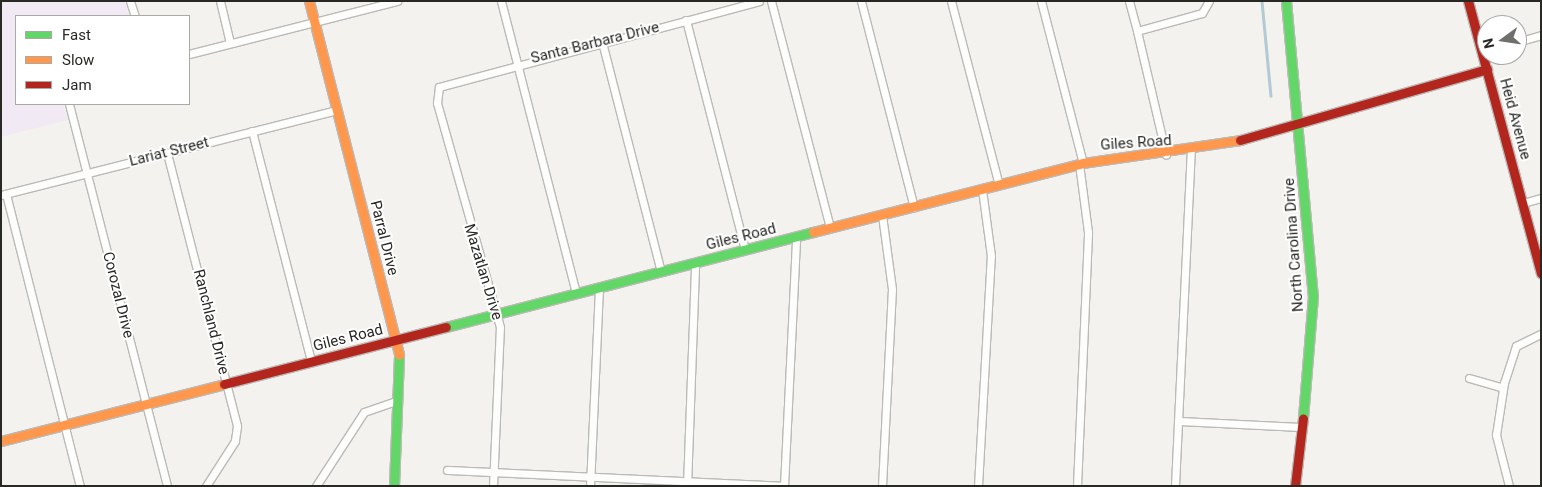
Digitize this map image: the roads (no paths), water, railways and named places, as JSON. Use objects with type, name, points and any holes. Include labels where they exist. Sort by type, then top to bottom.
[{"type":"street","points":[[130,1],[135,15]]},
{"type":"street","points":[[220,1],[230,43]]},
{"type":"street","name":"Parral Drive","points":[[310,1],[336,110],[396,340],[398,400],[394,486]]},
{"type":"street","points":[[190,54],[397,1]]},
{"type":"street","points":[[501,1],[576,293]]},
{"type":"street","name":"Santa Barbara Drive","points":[[437,92],[447,82],[759,1]]},
{"type":"street","points":[[771,1],[830,228]]},
{"type":"street","points":[[861,1],[914,207]]},
{"type":"street","points":[[951,1],[999,185]]},
{"type":"street","points":[[1041,1],[1081,163],[1088,232],[1077,486]]},
{"type":"street","points":[[1129,1],[1166,155]]},
{"type":"street","points":[[1137,31],[1202,13],[1209,1]]},
{"type":"street","name":"North Carolina Drive","points":[[1286,1],[1313,296],[1295,486]]},
{"type":"street","name":"Heid Avenue","points":[[1468,1],[1477,29]]},
{"type":"street","points":[[686,20],[745,250]]},
{"type":"street","points":[[1527,39],[1541,35]]},
{"type":"street","points":[[602,42],[661,272]]},
{"type":"street","name":"Heid Avenue","points":[[1486,65],[1541,273]]},
{"type":"street","name":"Giles Road","points":[[1,441],[1081,163],[1127,154],[1166,155],[1191,152],[1297,124],[1487,69]]},
{"type":"street","name":"Mazatlan Drive","points":[[437,92],[494,314],[500,327],[493,486]]},
{"type":"street","name":"Corozal Drive","points":[[69,105],[168,486]]},
{"type":"street","name":"Lariat Street","points":[[4,195],[336,110]]},
{"type":"street","points":[[252,131],[311,361]]},
{"type":"street","name":"Ranchland Drive","points":[[167,152],[227,383],[237,435],[206,486]]},
{"type":"street","points":[[1174,486],[1191,152]]},
{"type":"street","points":[[978,486],[991,256],[982,190]]},
{"type":"street","points":[[4,195],[80,486]]},
{"type":"street","points":[[1523,203],[1541,198]]},
{"type":"street","points":[[882,215],[892,289],[882,486]]},
{"type":"street","points":[[447,470],[591,475],[687,483],[784,486],[796,237]]},
{"type":"street","points":[[687,483],[695,263]]},
{"type":"street","points":[[590,486],[599,288]]},
{"type":"street","points":[[1509,486],[1496,435],[1503,388],[1516,346],[1541,334]]},
{"type":"street","points":[[1469,378],[1503,388]]},
{"type":"street","points":[[316,486],[364,412],[398,400]]},
{"type":"street","points":[[1178,422],[1302,427]]},
{"type":"waterway","points":[[1262,1],[1271,96]]}]
